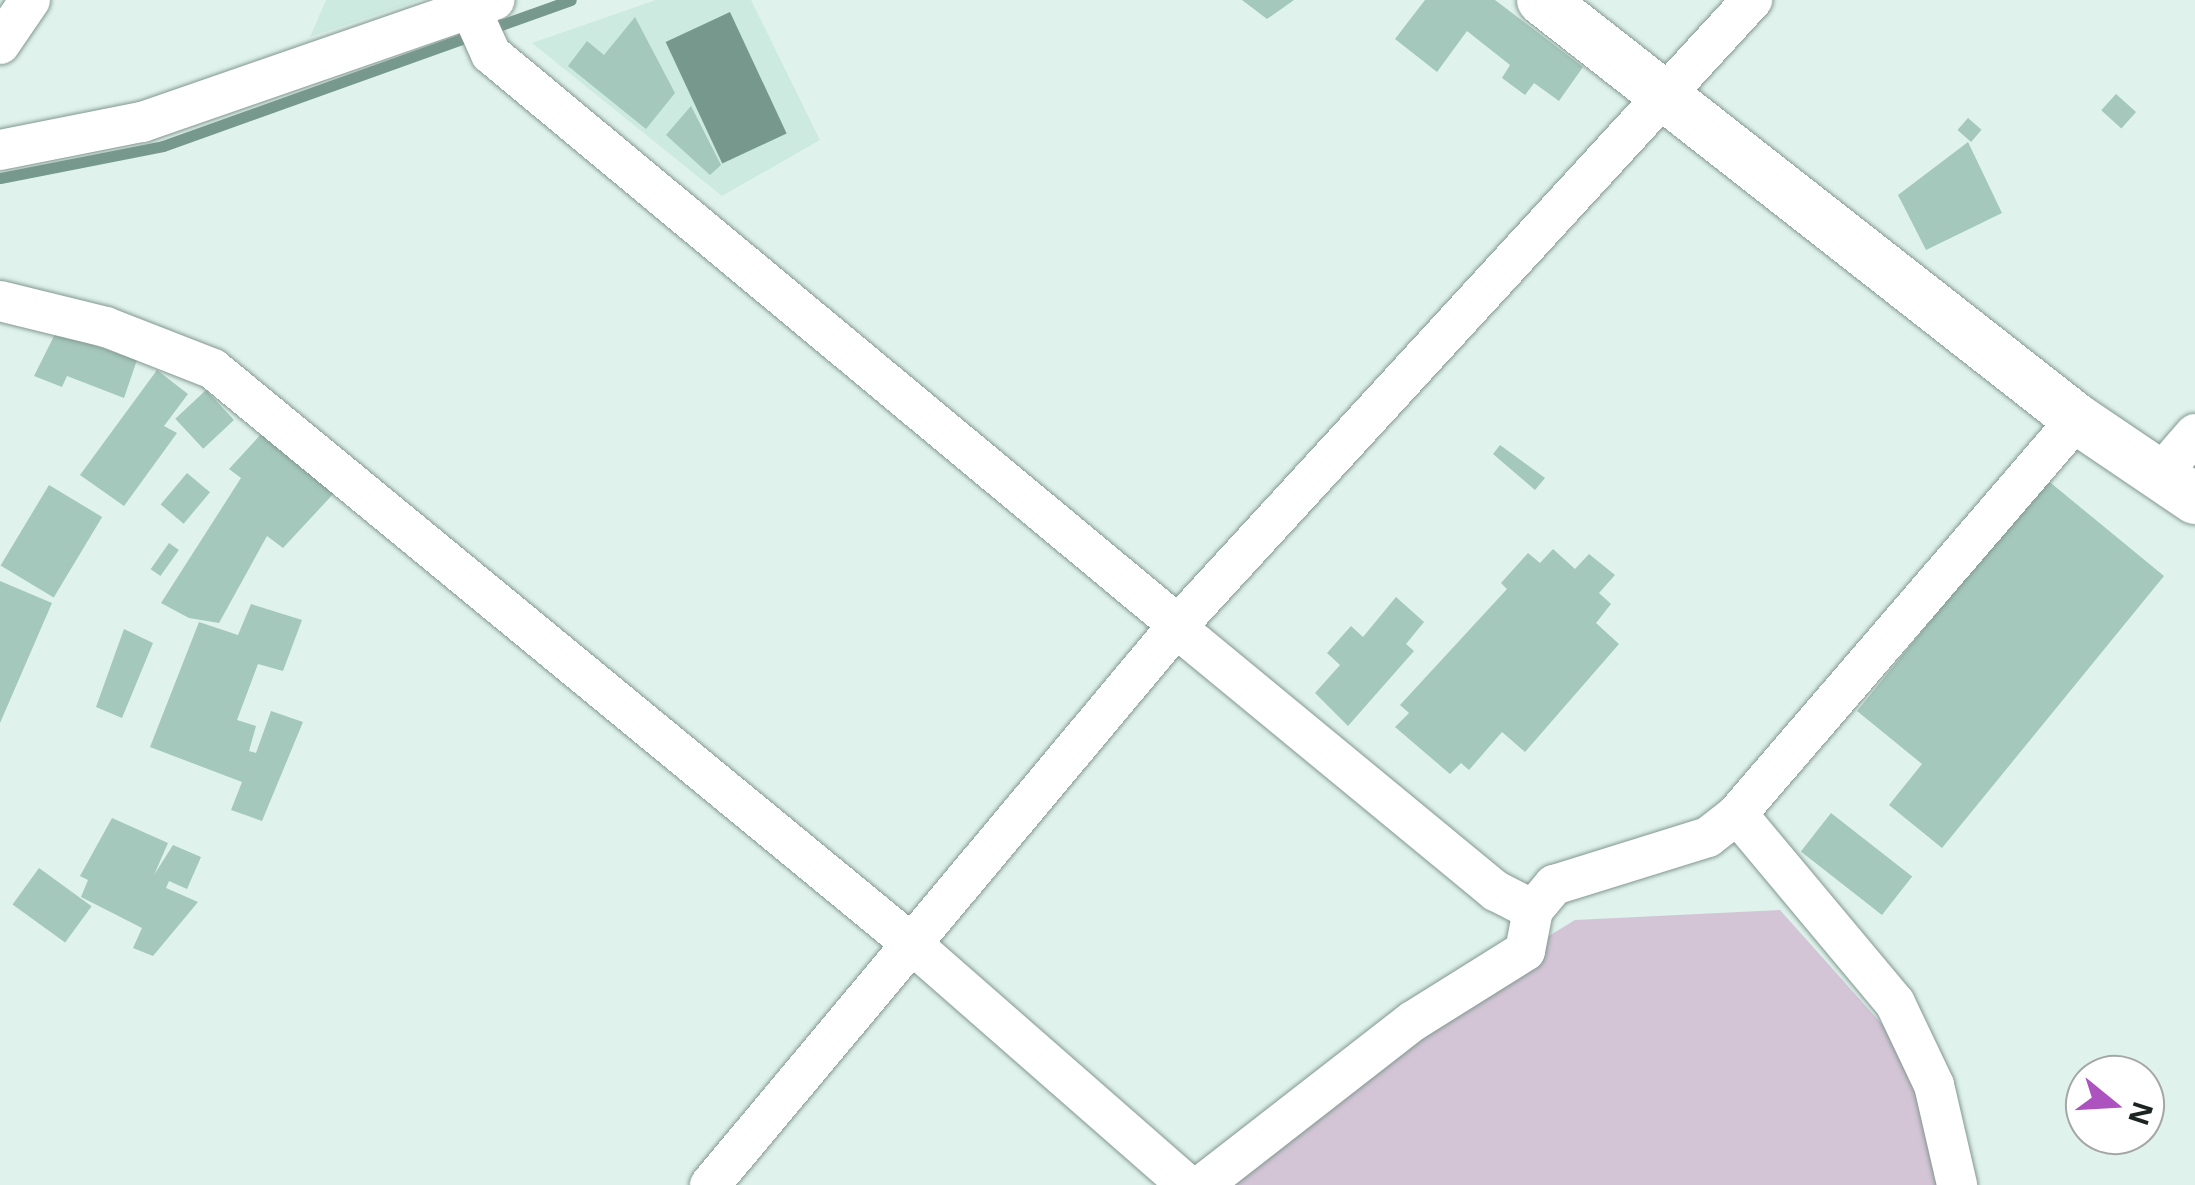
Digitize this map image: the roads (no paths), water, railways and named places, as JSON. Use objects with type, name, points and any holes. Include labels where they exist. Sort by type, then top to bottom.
[{"type":"street","points":[[0,44],[30,0]]},
{"type":"street","points":[[1542,0],[2077,418],[2176,488],[2195,434]]},
{"type":"street","points":[[710,1185],[1179,627],[1752,0]]},
{"type":"street","points":[[0,150],[142,122],[351,43],[479,8],[491,54],[1496,891],[1533,910]]},
{"type":"street","points":[[0,302],[106,327],[213,369],[913,945],[1187,1185]]},
{"type":"street","points":[[1202,1185],[1414,1021],[1525,951],[1533,910],[1554,885],[1708,836],[1738,814],[2077,418]]},
{"type":"street","points":[[1738,814],[1895,1003],[1934,1085],[1957,1185]]},
{"type":"waterway","points":[[0,178],[163,146],[571,0]]}]
